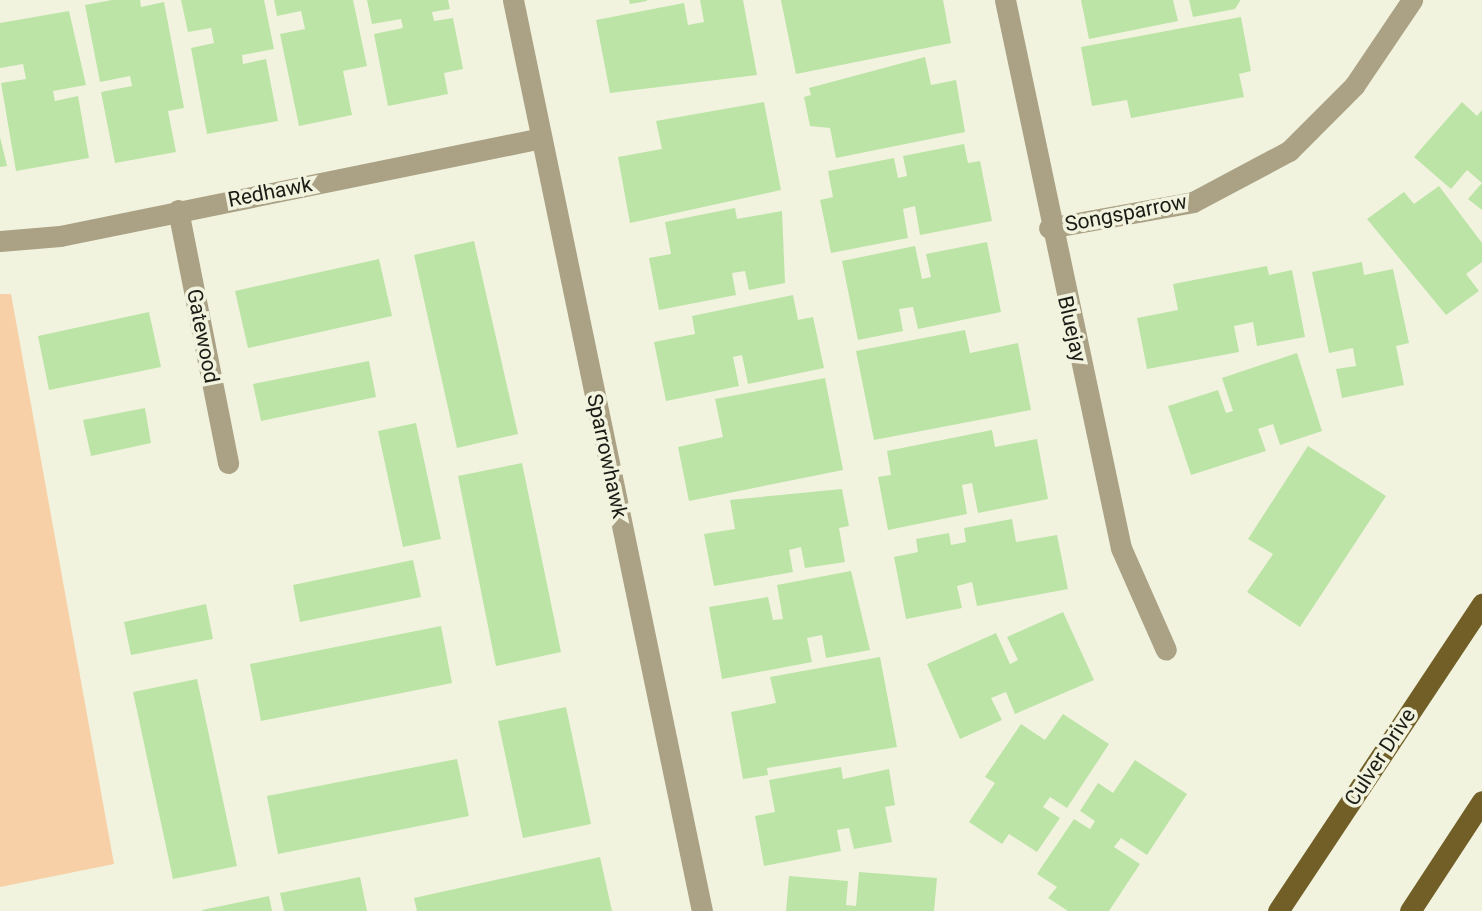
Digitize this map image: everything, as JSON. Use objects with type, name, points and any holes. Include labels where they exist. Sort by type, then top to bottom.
[{"type":"main road","name":"Culver Drive","points":[[1278,911],[1482,604]]},
{"type":"main road","points":[[1410,911],[1482,801]]},
{"type":"street","name":"Sparrowhawk","points":[[513,0],[702,911]]},
{"type":"street","name":"Bluejay","points":[[1005,0],[1049,228],[1121,548],[1166,650]]},
{"type":"street","name":"Songsparrow","points":[[1049,228],[1193,202],[1289,151],[1354,86],[1412,0]]},
{"type":"street","name":"Redhawk","points":[[0,241],[60,236],[540,138]]},
{"type":"street","name":"Gatewood","points":[[178,210],[228,463]]},
{"type":"shaded area","points":[[0,294],[11,294],[114,864],[0,887]]},
{"type":"building","points":[[112,0],[140,0],[141,7],[164,2],[184,108],[168,111],[176,152],[115,163],[101,92],[132,86],[130,76],[100,82],[85,5]]},
{"type":"building","points":[[181,0],[264,0],[274,49],[242,55],[243,64],[266,59],[278,121],[207,134],[191,48],[214,43],[211,28],[188,32]]},
{"type":"building","points":[[274,0],[353,0],[367,66],[343,71],[352,115],[299,126],[280,34],[305,29],[301,11],[277,16]]},
{"type":"building","points":[[367,0],[448,0],[450,9],[432,12],[434,21],[453,18],[463,69],[444,73],[448,94],[388,106],[374,34],[403,28],[401,19],[372,24]]},
{"type":"building","points":[[629,0],[647,0],[647,1],[630,4]]},
{"type":"building","points":[[700,0],[743,0],[757,75],[610,93],[596,20],[684,3],[688,25],[704,22]]},
{"type":"building","points":[[781,0],[943,0],[951,43],[796,74]]},
{"type":"building","points":[[1081,0],[1173,0],[1178,21],[1089,39]]},
{"type":"building","points":[[1189,0],[1240,1],[1235,9],[1193,17]]},
{"type":"building","points":[[69,11],[86,85],[53,91],[55,101],[78,96],[89,158],[16,171],[1,83],[26,79],[23,64],[0,68],[0,23]]},
{"type":"building","points":[[1241,17],[1251,71],[1239,74],[1244,97],[1131,118],[1127,100],[1092,106],[1081,47]]},
{"type":"building","points":[[925,57],[931,85],[956,80],[965,132],[836,158],[830,128],[810,126],[804,97],[811,95],[809,88]]},
{"type":"building","points":[[764,102],[781,190],[630,223],[618,157],[662,149],[656,121]]},
{"type":"building","points":[[1462,102],[1477,116],[1482,110],[1482,183],[1467,170],[1451,189],[1414,157]]},
{"type":"building","points":[[0,137],[7,166],[0,167]]},
{"type":"building","points":[[964,144],[968,163],[980,161],[992,221],[920,235],[915,206],[903,209],[908,238],[831,253],[820,200],[833,197],[828,171],[894,158],[898,178],[907,176],[903,156]]},
{"type":"building","points":[[1482,183],[1482,210],[1468,199]]},
{"type":"building","points":[[1439,186],[1482,243],[1482,262],[1466,274],[1479,291],[1446,315],[1367,219],[1404,192],[1414,204]]},
{"type":"building","points":[[735,208],[737,219],[782,211],[785,283],[749,290],[745,271],[732,273],[736,295],[659,310],[649,258],[671,254],[665,222]]},
{"type":"building","points":[[474,241],[518,434],[457,448],[414,255]]},
{"type":"building","points":[[987,242],[1001,312],[918,329],[913,307],[899,309],[903,331],[858,340],[842,261],[915,246],[922,279],[931,277],[926,254]]},
{"type":"building","points":[[379,259],[392,316],[248,348],[235,291]]},
{"type":"building","points":[[1362,262],[1364,275],[1393,269],[1409,343],[1396,346],[1404,385],[1342,398],[1336,369],[1356,366],[1353,348],[1329,353],[1312,272]]},
{"type":"building","points":[[1267,266],[1269,275],[1292,270],[1305,337],[1257,346],[1253,322],[1234,326],[1239,352],[1147,369],[1137,318],[1178,310],[1173,284]]},
{"type":"building","points":[[793,295],[798,320],[813,317],[824,368],[748,384],[742,355],[733,357],[739,386],[666,401],[654,342],[695,334],[692,316]]},
{"type":"building","points":[[149,312],[161,367],[49,390],[38,336]]},
{"type":"building","points":[[965,330],[970,353],[1018,343],[1031,410],[874,440],[856,351]]},
{"type":"building","points":[[1297,353],[1322,431],[1280,445],[1273,424],[1258,429],[1266,451],[1191,475],[1168,406],[1218,390],[1226,413],[1233,411],[1222,378]]},
{"type":"building","points":[[369,361],[376,397],[261,421],[253,384]]},
{"type":"building","points":[[825,378],[843,470],[689,501],[678,447],[723,437],[715,399]]},
{"type":"building","points":[[145,408],[151,443],[91,456],[83,420]]},
{"type":"building","points":[[416,423],[441,539],[403,547],[378,431]]},
{"type":"building","points":[[992,430],[995,447],[1037,439],[1048,499],[978,513],[972,483],[962,485],[967,514],[888,530],[878,477],[891,475],[887,451]]},
{"type":"building","points":[[1308,446],[1386,496],[1300,627],[1247,592],[1273,554],[1248,539]]},
{"type":"building","points":[[522,463],[561,652],[496,666],[458,476]]},
{"type":"building","points":[[842,489],[849,526],[839,528],[845,562],[805,568],[801,547],[789,550],[793,572],[714,586],[704,534],[735,529],[730,500]]},
{"type":"building","points":[[1012,519],[1016,542],[1057,535],[1068,589],[977,606],[972,582],[957,586],[962,608],[906,619],[894,557],[918,552],[916,539],[949,533],[951,545],[966,542],[964,528]]},
{"type":"building","points":[[413,560],[421,597],[300,622],[293,585]]},
{"type":"building","points":[[851,571],[870,650],[826,658],[822,635],[807,638],[812,662],[722,679],[709,607],[768,597],[773,620],[783,619],[777,585]]},
{"type":"building","points":[[206,604],[213,639],[131,655],[124,622]]},
{"type":"building","points":[[1063,612],[1094,680],[1015,714],[1006,692],[991,698],[1002,720],[960,739],[927,664],[996,633],[1010,664],[1018,660],[1007,637]]},
{"type":"building","points":[[441,626],[452,683],[261,721],[250,664]]},
{"type":"building","points":[[880,657],[897,747],[767,768],[768,775],[743,779],[731,712],[776,703],[770,677]]},
{"type":"building","points":[[197,679],[237,866],[173,879],[133,692]]},
{"type":"building","points":[[566,707],[591,824],[523,838],[498,721]]},
{"type":"building","points":[[1063,714],[1109,744],[1067,808],[1050,797],[1043,807],[1060,818],[1037,852],[1009,834],[1002,844],[969,822],[995,783],[985,777],[1021,724],[1045,740]]},
{"type":"building","points":[[457,759],[469,816],[278,854],[267,796]]},
{"type":"building","points":[[1135,760],[1187,794],[1147,855],[1121,838],[1114,847],[1140,864],[1109,911],[1068,911],[1048,898],[1057,887],[1037,874],[1074,819],[1090,829],[1095,821],[1080,811],[1098,783],[1113,793]]},
{"type":"building","points":[[841,767],[843,779],[889,769],[895,805],[885,807],[892,842],[854,849],[849,828],[837,830],[841,851],[764,866],[755,816],[775,812],[769,780]]},
{"type":"building","points":[[600,857],[612,911],[417,911],[414,898]]},
{"type":"building","points":[[859,872],[937,878],[934,911],[786,911],[789,876],[848,881],[846,905],[856,906]]},
{"type":"building","points":[[360,877],[367,911],[284,911],[280,893]]},
{"type":"building","points":[[269,896],[272,911],[202,911],[202,910]]}]
